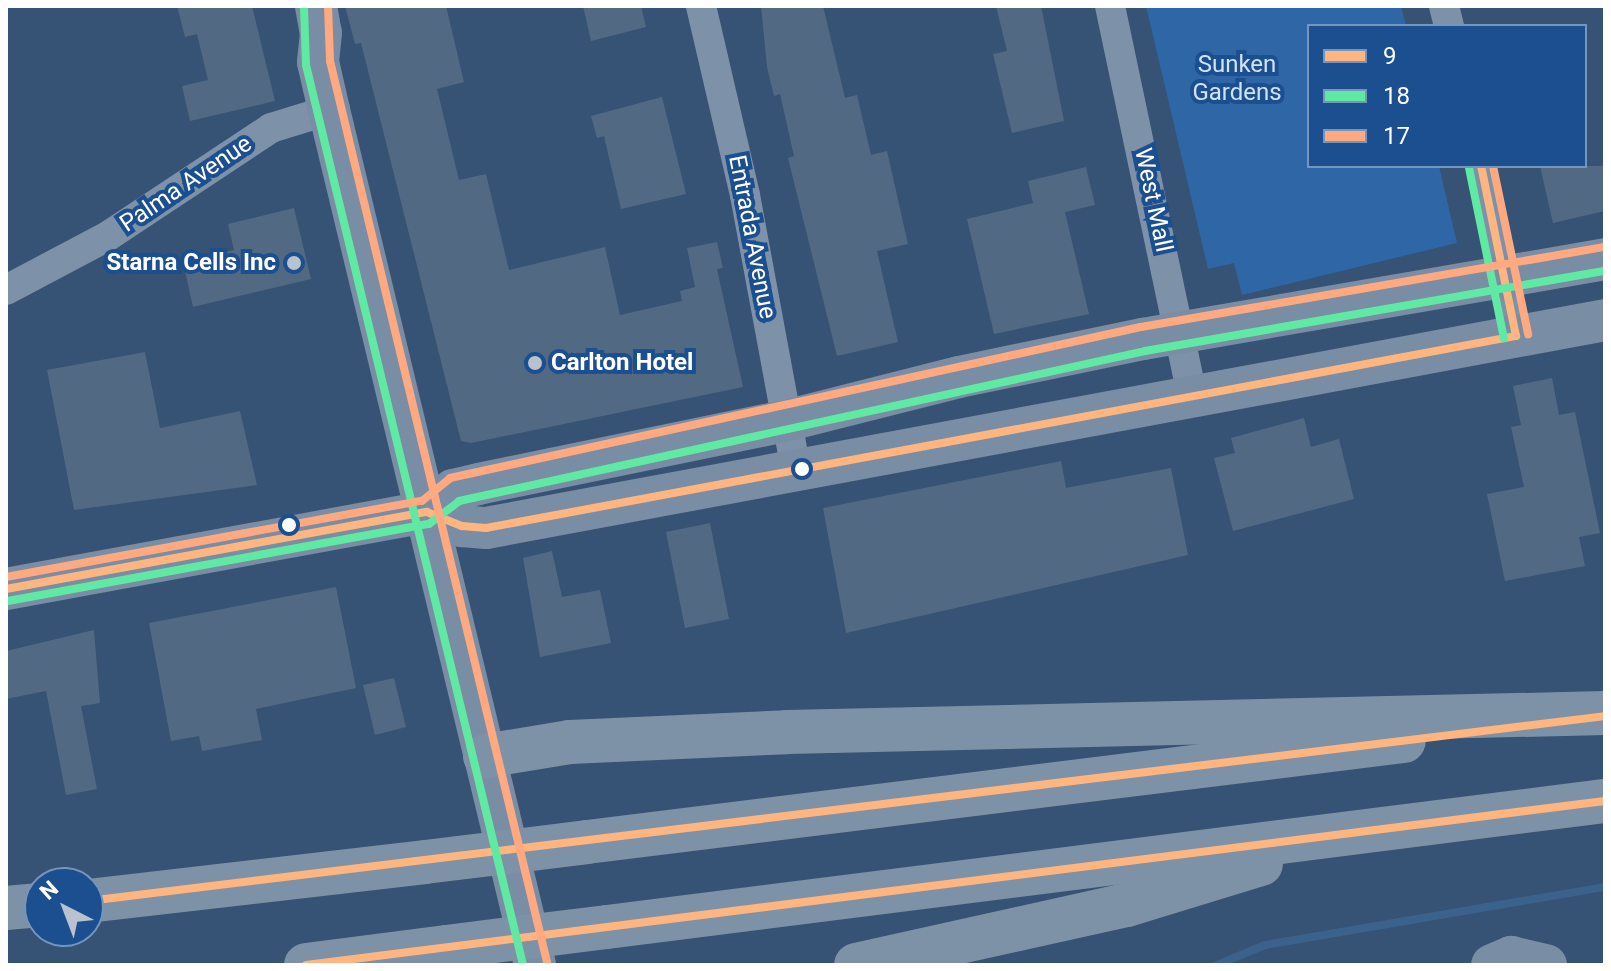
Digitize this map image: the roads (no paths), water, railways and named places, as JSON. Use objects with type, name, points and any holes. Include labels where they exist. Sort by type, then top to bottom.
[{"type":"highway","points":[[485,756],[583,741],[803,732],[1605,714]]},
{"type":"highway","points":[[104,899],[425,862],[1605,714]]},
{"type":"highway","points":[[306,965],[1605,801]]},
{"type":"highway","points":[[856,965],[1127,905],[1373,831]]},
{"type":"main road","points":[[294,6],[303,40],[318,62]]},
{"type":"main road","points":[[316,6],[321,33],[318,62],[535,965]]},
{"type":"main road","points":[[6,589],[427,512],[453,490],[785,421],[959,377],[1180,332],[1605,259]]},
{"type":"main road","points":[[427,512],[462,526],[486,528],[1605,320]]},
{"type":"main road","points":[[1492,965],[1511,957],[1546,965]]},
{"type":"street","name":"Entrada Avenue","points":[[701,6],[745,195],[796,469]]},
{"type":"street","name":"West Mall","points":[[1110,6],[1192,395]]},
{"type":"street","name":"Palma Avenue","points":[[6,290],[75,256],[271,128],[329,110]]},
{"type":"street","points":[[1481,168],[1516,336]]},
{"type":"waterway","points":[[1217,965],[1265,945],[1605,887]]},
{"type":"place","name":"Starna Cells Inc","points":[[294,263]]},
{"type":"place","name":"Carlton Hotel","points":[[535,363]]},
{"type":"park label","name":"Sunken Gardens","points":[[1237,79]]}]
